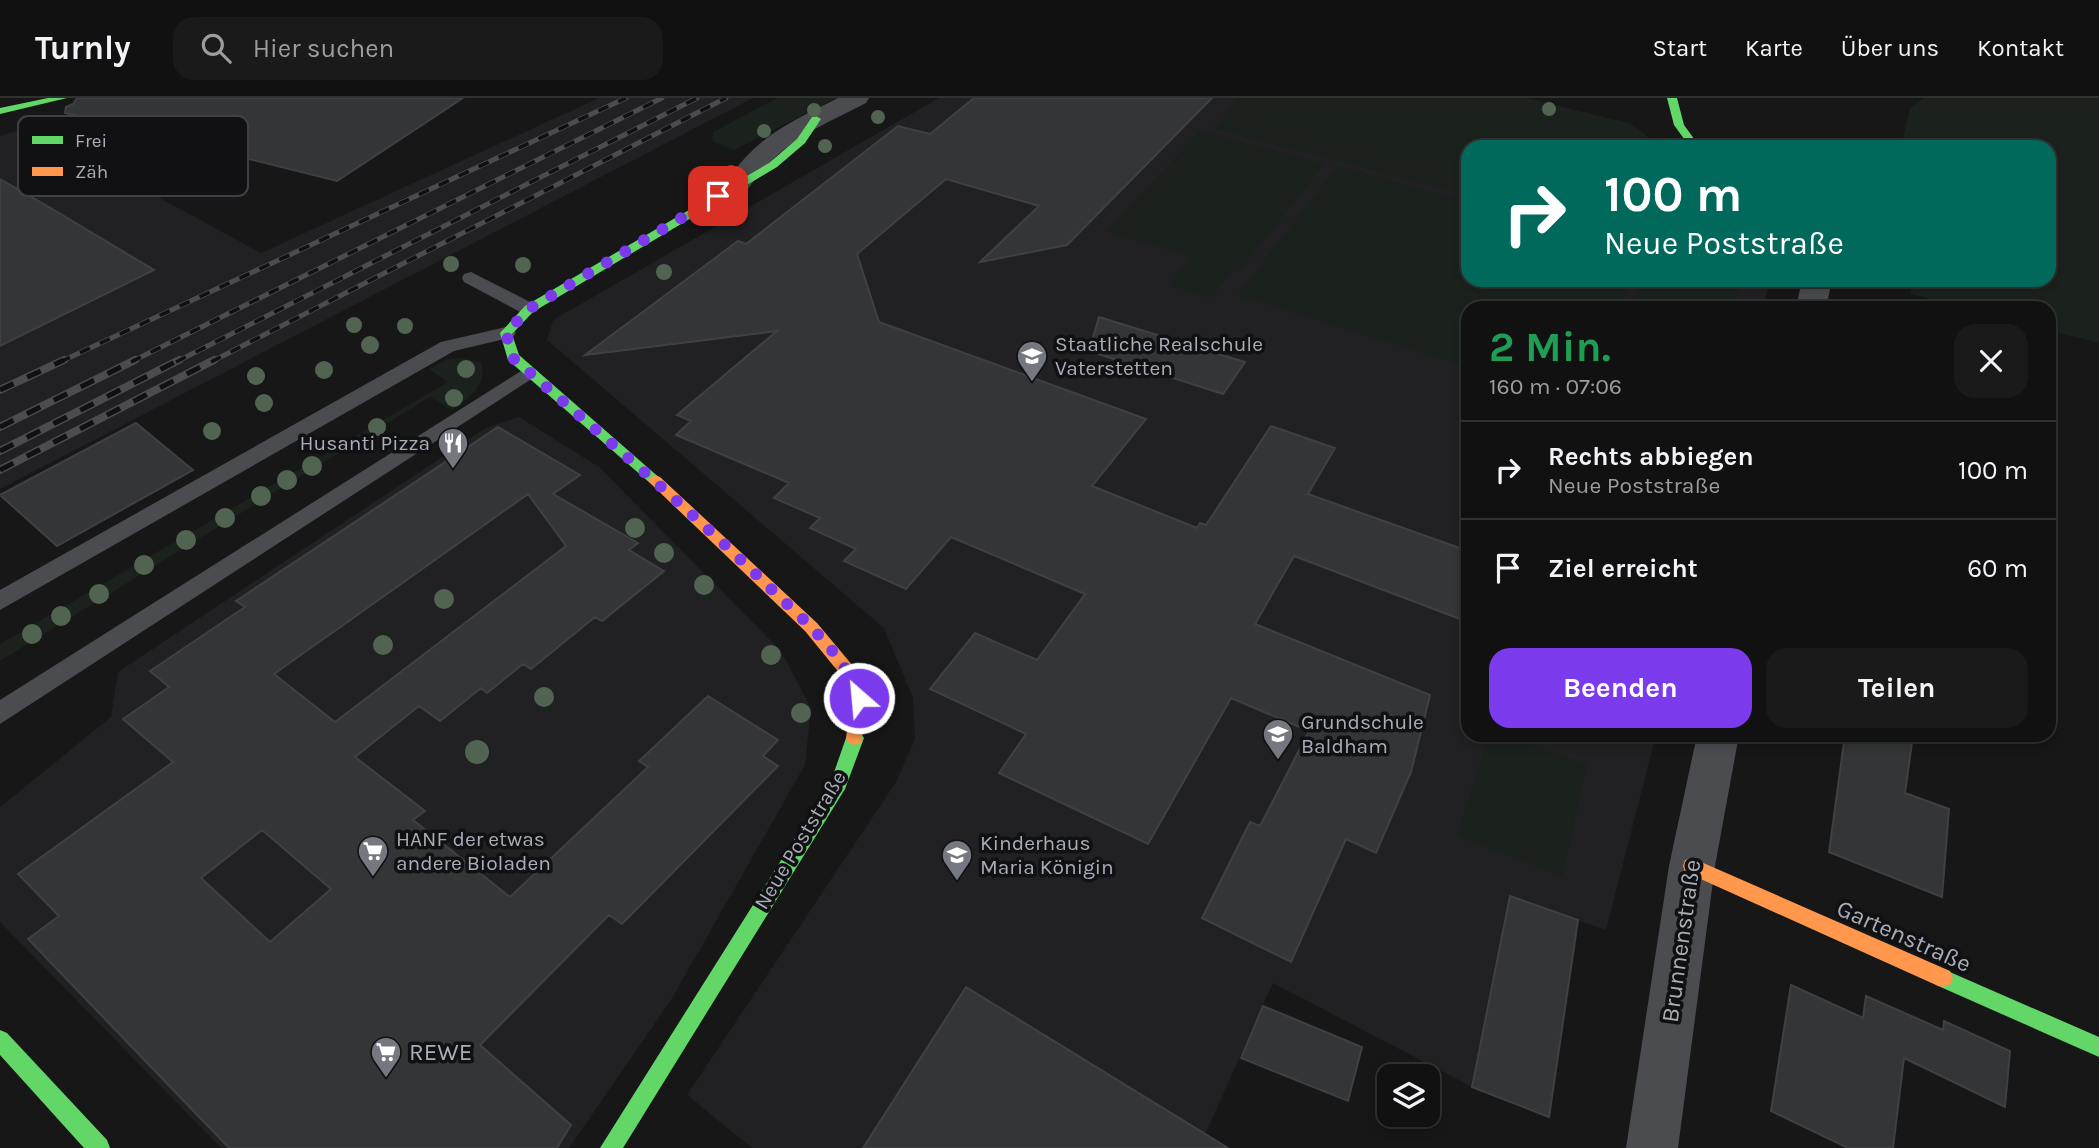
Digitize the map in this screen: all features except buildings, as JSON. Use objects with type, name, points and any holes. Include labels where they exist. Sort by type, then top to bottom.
[{"type":"street","points":[[0,111],[62,98]]},
{"type":"street","points":[[506,333],[529,309],[739,183],[748,165],[765,148],[857,98]]},
{"type":"street","points":[[1672,98],[1672,110],[1680,130],[1689,140]]},
{"type":"street","name":"Neue Poststraße","points":[[506,333],[513,358],[670,493],[811,627],[852,677],[859,698],[857,730],[839,784],[694,1011],[611,1148]]},
{"type":"street","name":"Brunnenstraße","points":[[1652,1148],[1692,866],[1717,742]]},
{"type":"street","name":"Gartenstraße","points":[[1692,866],[2099,1047]]},
{"type":"street","points":[[0,1040],[99,1148]]},
{"type":"lane","points":[[471,278],[529,309]]},
{"type":"lane","points":[[0,601],[448,346],[506,333]]},
{"type":"lane","points":[[0,713],[529,372]]},
{"type":"shaded area","points":[[599,98],[753,98],[0,489],[0,136],[18,130],[18,196],[156,196],[261,253]]},
{"type":"shaded area","points":[[777,98],[836,98],[734,150],[712,141],[713,132]]},
{"type":"shaded area","points":[[939,98],[1239,98],[1223,117],[1461,179],[1461,287],[1768,287],[1765,301],[1461,301],[1461,742],[1654,742],[1606,930],[1510,896],[1472,1087],[1440,1070],[1440,1064],[1428,1064],[1273,983],[1199,1148],[752,1148],[687,1095],[896,782],[915,739],[913,698],[884,628],[547,340],[553,320]]},
{"type":"shaded area","points":[[1238,98],[1527,98],[1628,123],[1650,140],[1461,140],[1461,179],[1223,117]]},
{"type":"shaded area","points":[[1924,98],[2099,98],[2099,343],[2056,332],[2056,301],[1938,301],[1911,294],[1910,287],[2056,287],[2056,140],[1903,140],[1910,108]]},
{"type":"shaded area","points":[[1225,119],[1461,181],[1461,194],[1213,128]]},
{"type":"shaded area","points":[[1201,131],[1324,164],[1239,271],[1233,270],[1210,298],[1169,285],[1192,257],[1106,231]]},
{"type":"shaded area","points":[[1338,166],[1461,199],[1461,287],[1627,287],[1622,301],[1461,301],[1461,365],[1238,295]]},
{"type":"shaded area","points":[[1640,287],[1741,287],[1736,301],[1634,301]]},
{"type":"shaded area","points":[[448,359],[481,362],[482,378],[476,390],[452,410],[430,397],[0,661],[0,644],[448,382],[429,369]]},
{"type":"shaded area","points":[[519,417],[599,467],[781,651],[811,708],[805,765],[671,1000],[569,1148],[221,1148],[0,922],[0,807],[111,717],[118,672],[486,428]]},
{"type":"shaded area","points":[[1486,742],[1526,742],[1587,764],[1562,876],[1458,836]]},
{"type":"railway","points":[[60,362],[626,98]]},
{"type":"railway","points":[[131,362],[662,98]]},
{"type":"railway","points":[[176,362],[697,98]]},
{"type":"railway","points":[[211,362],[726,98]]},
{"type":"railway","points":[[0,390],[64,360]]},
{"type":"railway","points":[[0,427],[135,360]]},
{"type":"railway","points":[[0,451],[179,360]]},
{"type":"railway","points":[[0,470],[214,360]]},
{"type":"traffic: fast","points":[[0,111],[62,98]]},
{"type":"traffic: fast","points":[[1672,98],[1679,125],[1690,140]]},
{"type":"traffic: fast","points":[[655,480],[513,357],[506,333],[529,309],[773,165],[801,141],[816,119]]},
{"type":"traffic: fast","points":[[611,1148],[839,784],[855,738]]},
{"type":"traffic: fast","points":[[1943,978],[2099,1047]]},
{"type":"traffic: fast","points":[[0,1040],[99,1148]]},
{"type":"traffic: slow","points":[[655,480],[811,627],[852,677],[859,697],[855,738]]},
{"type":"traffic: slow","points":[[1692,866],[1943,978]]},
{"type":"place","name":"Staatliche Realschule Vaterstetten","points":[[1032,383]]},
{"type":"place","name":"Husanti Pizza","points":[[453,470]]},
{"type":"place","name":"Grundschule Baldham","points":[[1278,761]]},
{"type":"place","name":"HANF der etwas andere Bioladen","points":[[373,878]]},
{"type":"place","name":"Kinderhaus Maria Königin","points":[[957,882]]},
{"type":"place","name":"REWE","points":[[386,1079]]},
{"type":"route","points":[[718,196],[529,309],[506,333],[513,358],[670,493],[811,627],[852,677],[859,698]]}]
